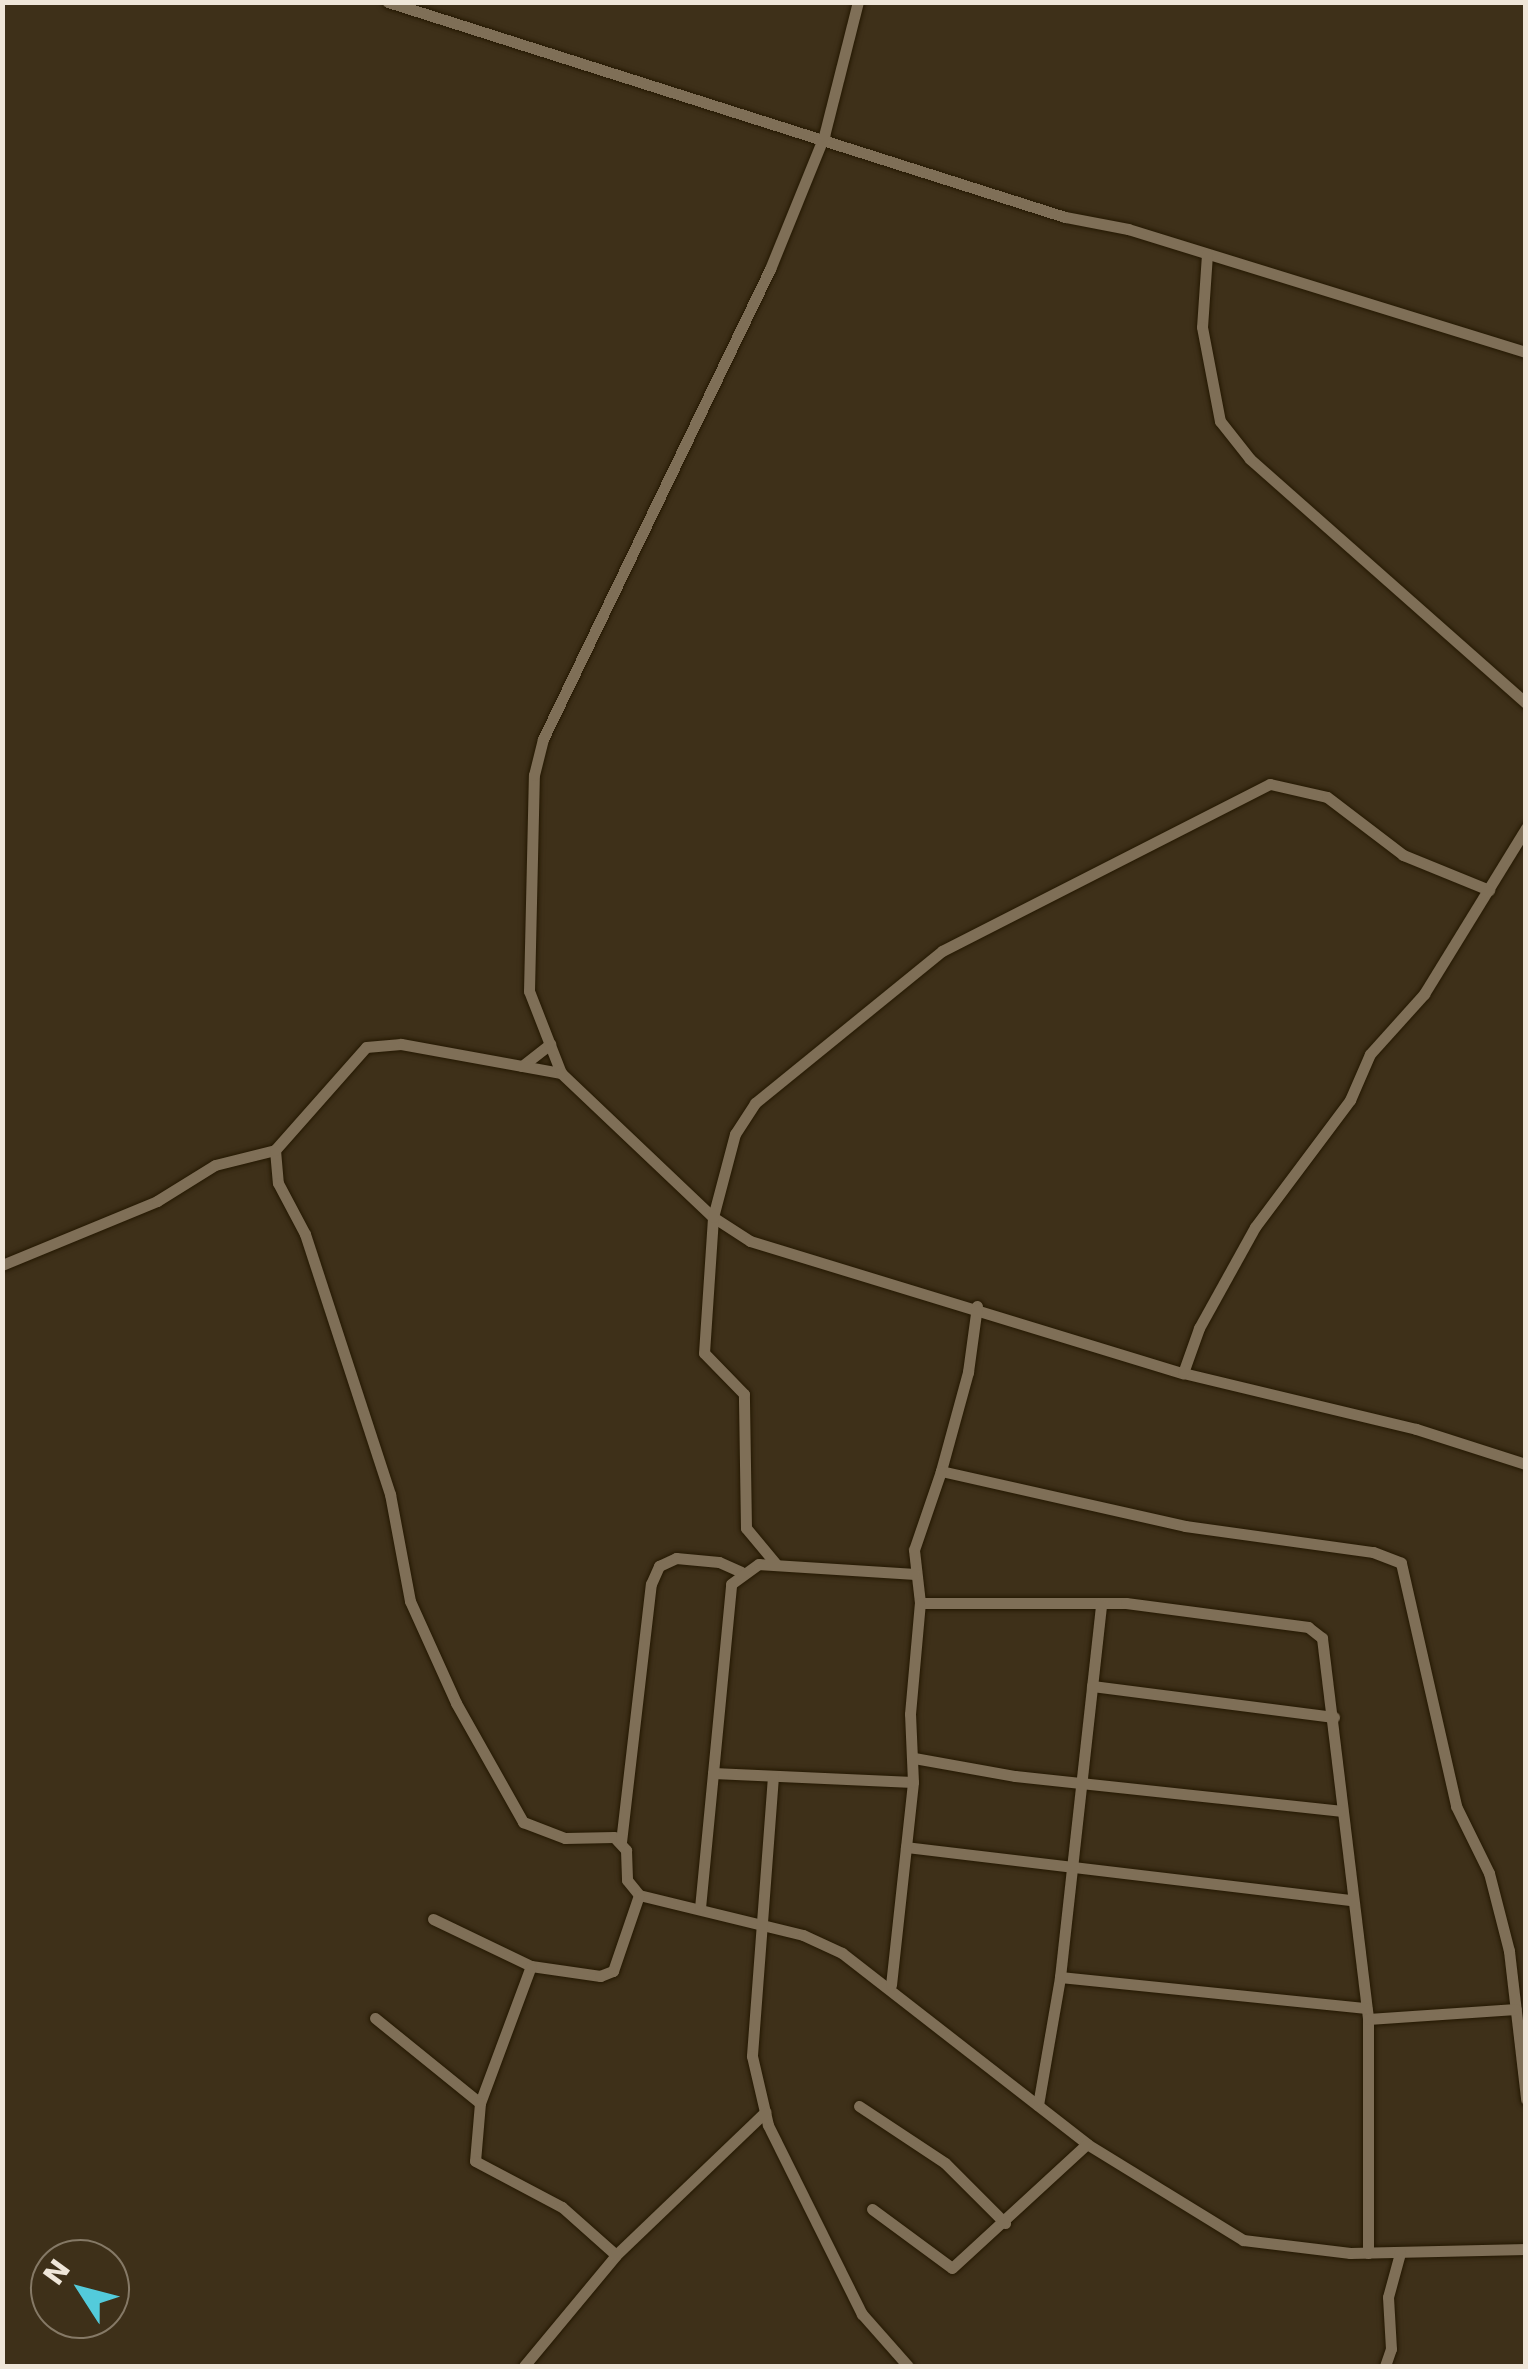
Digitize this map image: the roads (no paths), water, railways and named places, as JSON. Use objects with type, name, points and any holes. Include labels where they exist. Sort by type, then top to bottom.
[{"type":"street","points":[[388,2],[824,136],[1064,217],[1207,254],[1526,352]]},
{"type":"street","points":[[858,2],[824,136],[658,511],[543,739],[534,775],[529,991],[561,1072],[712,1218],[750,1241],[806,1261],[977,1306],[1183,1373],[1416,1429],[1526,1464]]},
{"type":"street","points":[[1207,254],[1202,327],[1220,421],[1250,459],[1526,703]]},
{"type":"street","points":[[776,1564],[746,1528],[744,1394],[709,1365],[704,1353],[712,1218],[735,1134],[756,1102],[942,950],[1270,784],[1327,798],[1402,855],[1489,890]]},
{"type":"street","points":[[1183,1373],[1199,1328],[1255,1227],[1350,1100],[1370,1054],[1424,994],[1526,828]]},
{"type":"street","points":[[2,1265],[114,1221],[216,1165],[274,1150],[377,1044],[561,1072]]},
{"type":"street","points":[[522,1066],[550,1044]]},
{"type":"street","points":[[274,1150],[278,1184],[305,1234],[390,1494],[410,1600],[456,1703],[523,1822],[565,1838],[614,1837],[621,1842]]},
{"type":"street","points":[[891,1985],[913,1782],[910,1714],[920,1602],[914,1550],[968,1372],[977,1306]]},
{"type":"street","points":[[941,1471],[1186,1526],[1372,1552],[1401,1563],[1456,1806],[1490,1873],[1499,1910],[1526,2100]]},
{"type":"street","points":[[914,1574],[776,1564],[742,1572],[696,1557],[659,1566],[651,1584],[621,1842],[627,1880],[638,1894],[758,1922],[842,1953],[891,1985],[1087,2144],[1243,2240],[1368,2253],[1526,2249]]},
{"type":"street","points":[[700,1908],[731,1584],[742,1572]]},
{"type":"street","points":[[920,1602],[1101,1604],[1308,1627],[1322,1638],[1328,1655],[1340,1812],[1367,2013],[1368,2253]]},
{"type":"street","points":[[1038,2105],[1060,1977],[1101,1604]]},
{"type":"street","points":[[1092,1686],[1334,1717]]},
{"type":"street","points":[[914,1758],[1080,1783],[1340,1812]]},
{"type":"street","points":[[713,1773],[913,1782]]},
{"type":"street","points":[[773,1776],[758,1922],[752,2056],[765,2112],[862,2314],[908,2366]]},
{"type":"street","points":[[906,1847],[1070,1870],[1353,1900]]},
{"type":"street","points":[[433,1919],[532,1966],[600,1976],[613,1971],[638,1894]]},
{"type":"street","points":[[532,1966],[480,2104],[476,2161],[562,2207],[616,2255]]},
{"type":"street","points":[[1060,1977],[1367,2013],[1516,2009]]},
{"type":"street","points":[[375,2018],[480,2104]]},
{"type":"street","points":[[859,2106],[946,2162],[1005,2223]]},
{"type":"street","points":[[524,2366],[616,2255],[765,2112]]},
{"type":"street","points":[[872,2209],[952,2268],[1087,2144]]},
{"type":"street","points":[[1385,2366],[1391,2349],[1388,2297],[1400,2253]]}]
